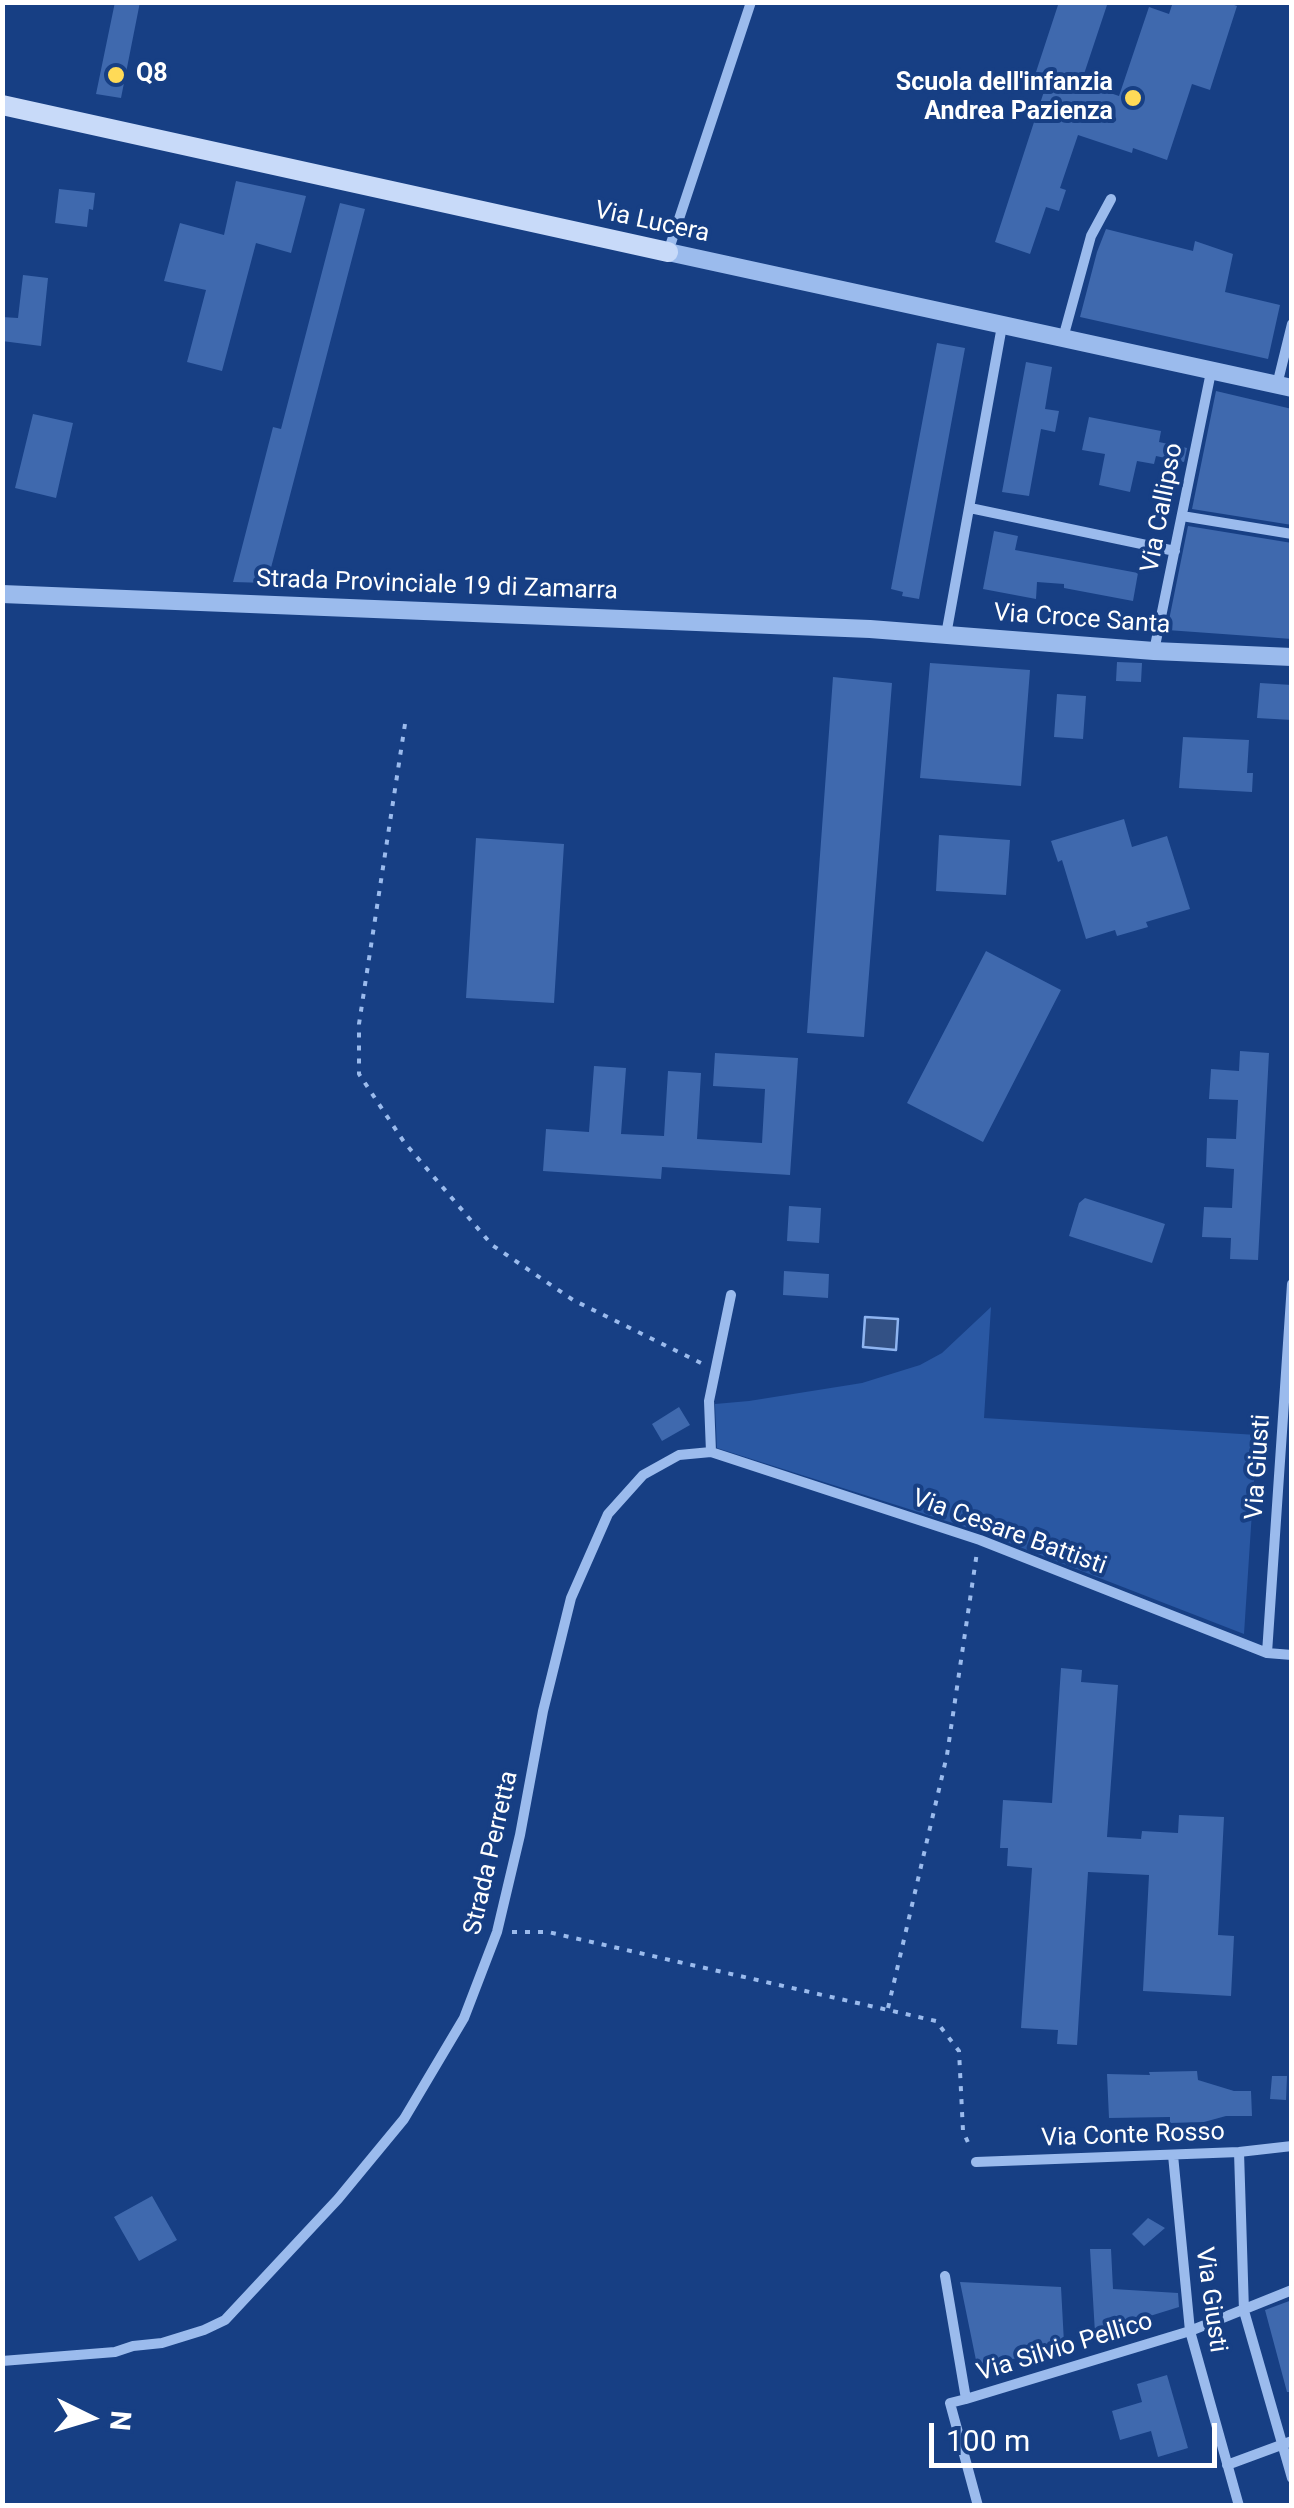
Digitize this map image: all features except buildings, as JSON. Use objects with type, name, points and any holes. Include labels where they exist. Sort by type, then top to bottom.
[{"type":"main road","name":"Via Lucera","points":[[2,105],[668,252]]},
{"type":"street","points":[[668,252],[751,2]]},
{"type":"street","points":[[1063,338],[1091,236],[1111,199]]},
{"type":"street","name":"Via Lucera","points":[[668,252],[1284,387]]},
{"type":"street","points":[[1284,387],[1292,324]]},
{"type":"street","points":[[946,635],[1002,326]]},
{"type":"street","name":"Via Callipso","points":[[1154,652],[1210,372]]},
{"type":"street","points":[[970,508],[1175,551]]},
{"type":"street","points":[[1182,516],[1292,534]]},
{"type":"street","name":"Strada Provinciale 19 di Zamarra","points":[[2,594],[870,630]]},
{"type":"street","name":"Via Croce Santa","points":[[870,630],[1154,652],[1292,657]]},
{"type":"street","name":"Via Giusti","points":[[1267,1653],[1292,1284]]},
{"type":"street","points":[[710,1452],[708,1402],[732,1295]]},
{"type":"street","name":"Via Cesare Battisti","points":[[710,1452],[980,1540],[1267,1653],[1292,1655]]},
{"type":"street","name":"Strada Perretta","points":[[2,2361],[115,2352],[162,2343],[225,2320],[338,2198],[404,2119],[464,2018],[497,1932],[571,1598],[608,1514],[644,1475],[679,1455],[710,1452]]},
{"type":"street","name":"Via Conte Rosso","points":[[976,2162],[1238,2152],[1292,2146]]},
{"type":"street","name":"Via Giusti","points":[[1238,2152],[1244,2311],[1287,2442],[1292,2478]]},
{"type":"street","name":"Via Giusti","points":[[1174,2155],[1190,2331],[1239,2506]]},
{"type":"street","name":"Via Silvio Pellico","points":[[945,2276],[966,2398],[1190,2331],[1292,2290]]},
{"type":"street","points":[[966,2398],[950,2404],[978,2506]]},
{"type":"street","points":[[1228,2465],[1287,2442]]},
{"type":"path","points":[[405,724],[358,1024],[359,1074],[404,1142],[492,1245],[573,1300],[714,1369]]},
{"type":"path","points":[[888,2008],[947,1756],[980,1540]]},
{"type":"path","points":[[497,1932],[548,1932],[936,2020],[959,2051],[962,2132],[976,2162]]},
{"type":"shaded area","points":[[991,1307],[984,1418],[1257,1435],[1244,1634],[981,1532],[717,1448],[715,1404],[862,1383],[920,1365],[942,1353]]},
{"type":"shaded area","points":[[865,1317],[898,1319],[896,1350],[863,1347]]},
{"type":"place","name":"Q8","points":[[116,75]]},
{"type":"place","name":"Scuola dell'infanzia Andrea Pazienza","points":[[1133,98]]}]
